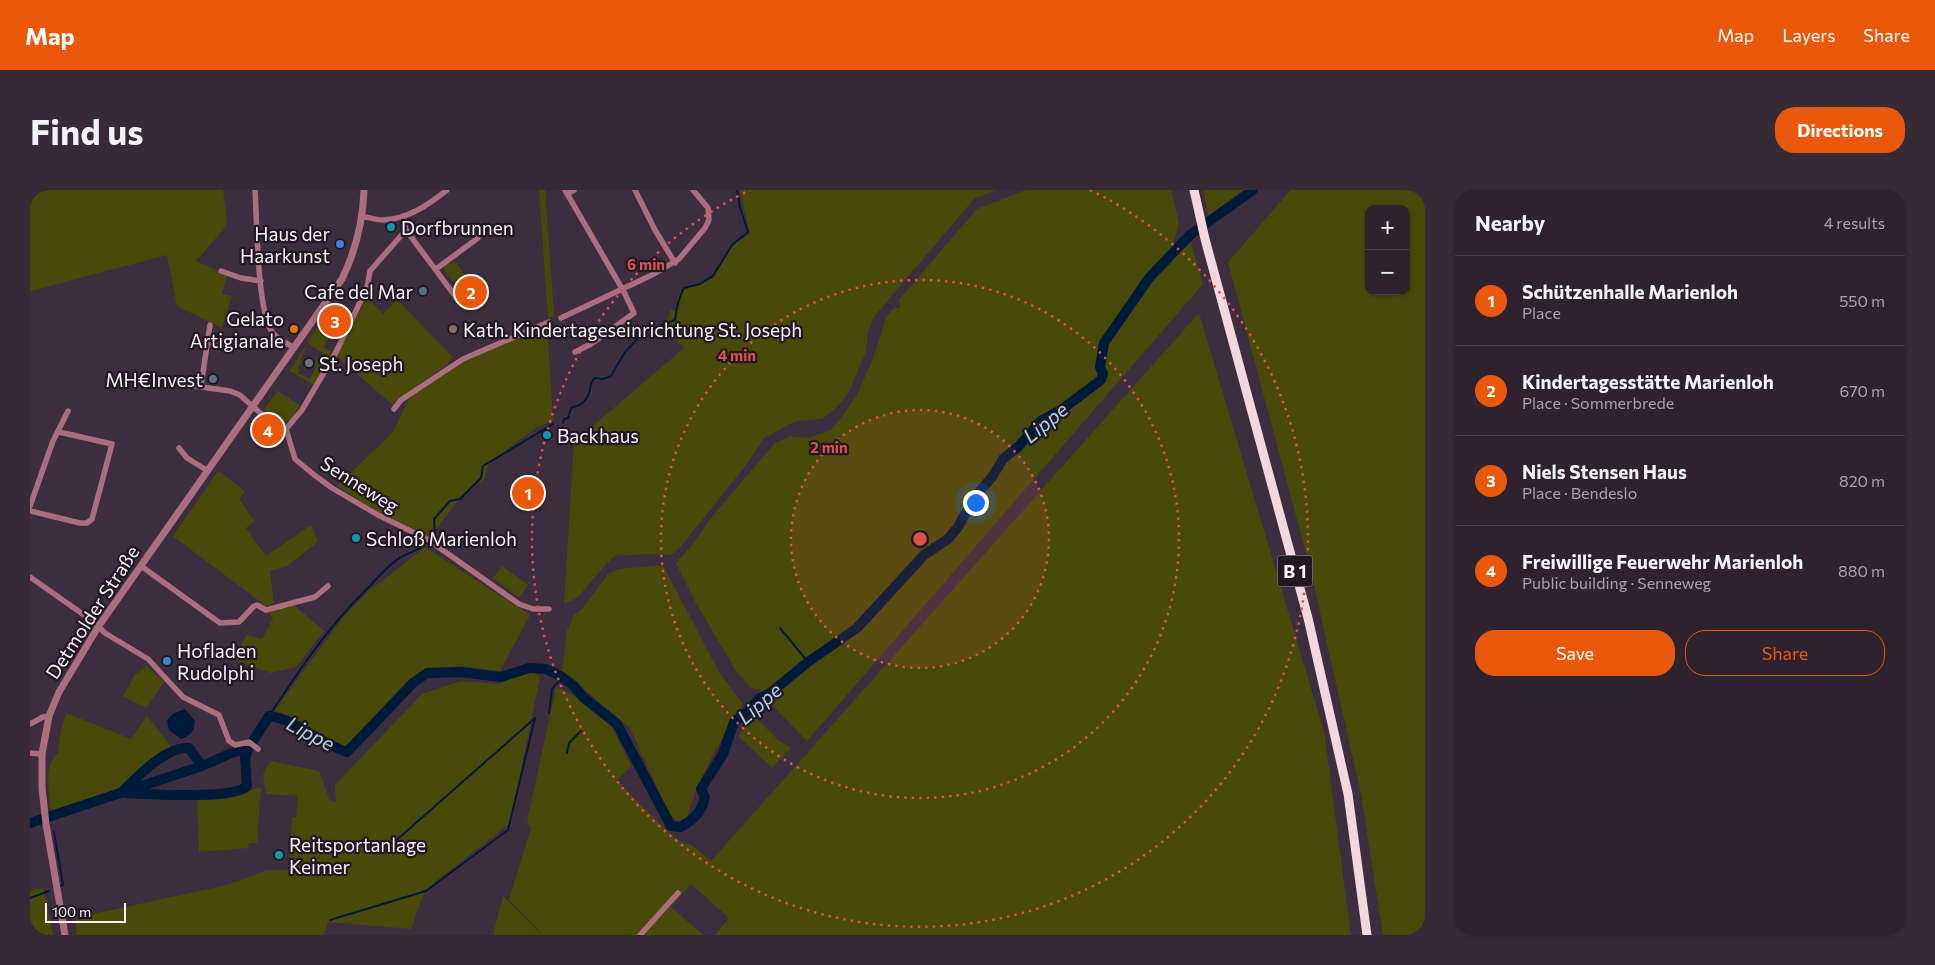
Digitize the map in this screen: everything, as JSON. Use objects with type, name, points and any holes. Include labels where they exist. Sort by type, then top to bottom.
[{"type":"highway","name":"B 1","points":[[1194,190],[1205,239],[1310,628],[1348,794],[1367,935]]},
{"type":"street","points":[[255,190],[258,262],[266,318],[274,334],[294,348]]},
{"type":"street","name":"Detmolder Straße","points":[[65,935],[44,814],[42,788],[42,754],[50,716],[58,692],[98,627],[342,279],[355,250],[363,217],[364,190]]},
{"type":"street","points":[[363,217],[382,220],[403,216],[426,207],[447,190]]},
{"type":"street","points":[[574,190],[566,192],[634,313],[591,344],[575,352]]},
{"type":"street","points":[[635,190],[655,230],[675,263]]},
{"type":"street","points":[[560,318],[675,263],[684,255],[710,220],[708,208],[694,190]]},
{"type":"street","points":[[403,216],[406,230],[458,300],[466,307]]},
{"type":"street","points":[[188,385],[230,391],[240,395],[259,412],[286,429],[302,410],[336,352],[367,288],[370,271],[406,230]]},
{"type":"street","points":[[436,269],[478,238]]},
{"type":"street","points":[[221,271],[241,278],[261,281]]},
{"type":"street","points":[[394,409],[401,400],[463,358],[548,322]]},
{"type":"street","points":[[201,386],[210,325]]},
{"type":"street","points":[[207,342],[216,345]]},
{"type":"street","points":[[30,506],[54,441],[68,411]]},
{"type":"street","name":"Senneweg","points":[[286,429],[294,459],[332,488],[430,541],[519,604],[532,609],[549,609]]},
{"type":"street","points":[[30,510],[80,523],[87,523],[92,519],[112,444],[59,432]]},
{"type":"street","points":[[179,448],[187,458],[208,471]]},
{"type":"street","points":[[141,566],[220,623],[239,622],[254,606],[258,605],[266,610],[315,597],[328,586]]},
{"type":"street","points":[[30,577],[94,622],[98,627],[148,659],[183,697],[219,715],[228,741],[235,745],[249,742],[257,747]]},
{"type":"street","points":[[30,724],[43,717],[50,716]]},
{"type":"street","points":[[30,753],[42,754]]},
{"type":"street","points":[[640,935],[678,893]]},
{"type":"shaded area","points":[[30,190],[223,190],[227,222],[222,231],[196,261],[227,275],[222,294],[232,296],[222,328],[177,306],[167,255],[30,291]]},
{"type":"shaded area","points":[[539,190],[545,190],[554,316],[548,318]]},
{"type":"shaded area","points":[[740,190],[996,190],[974,199],[873,318],[868,332],[866,351],[848,394],[835,409],[822,419],[796,421],[764,438],[743,469],[678,550],[670,555],[615,556],[577,598],[564,604],[574,442],[684,348],[665,325],[671,310],[676,311],[678,306],[677,300],[684,288],[713,278],[733,245],[750,234]]},
{"type":"shaded area","points":[[1026,190],[1171,190],[1179,223],[1173,246],[1163,259],[1188,232],[1203,284],[807,741],[759,692],[761,690],[751,688],[736,671],[696,603],[676,563],[694,543],[711,518],[774,444],[791,436],[808,438],[831,430],[857,395],[874,356],[886,318],[894,308],[900,308],[899,300],[977,209]]},
{"type":"shaded area","points":[[1203,190],[1246,190],[1215,220],[1210,222]]},
{"type":"shaded area","points":[[1291,190],[1425,190],[1425,935],[1383,935],[1361,794],[1311,572],[1228,262]]},
{"type":"shaded area","points":[[449,261],[451,264],[455,261],[464,274],[461,277],[463,281],[456,286],[445,271],[444,265]]},
{"type":"shaded area","points":[[367,298],[383,314],[397,300],[453,357],[445,366],[392,404],[336,356]]},
{"type":"shaded area","points":[[1199,313],[1324,732],[1351,935],[715,935],[729,918],[691,884],[671,907],[703,935],[543,935],[509,900],[531,828],[527,822],[556,687],[582,700],[612,727],[631,766],[608,790],[617,781],[676,839],[693,846],[711,861]]},
{"type":"shaded area","points":[[547,325],[553,420],[536,428],[488,464],[485,478],[457,502],[430,537],[375,510],[337,486],[394,431],[409,398],[447,370],[464,361]]},
{"type":"shaded area","points":[[317,327],[331,334],[323,347],[332,352],[329,357],[307,343]]},
{"type":"shaded area","points":[[304,348],[306,349],[300,360],[302,361],[298,368],[300,370],[298,373],[310,379],[318,364],[315,362],[320,355],[328,360],[314,385],[290,371]]},
{"type":"shaded area","points":[[277,391],[300,405],[291,420],[282,422],[264,410]]},
{"type":"shaded area","points":[[218,471],[245,491],[239,499],[255,521],[246,528],[266,556],[311,525],[318,542],[287,566],[270,571],[274,603],[266,606],[173,536]]},
{"type":"shaded area","points":[[425,547],[530,615],[500,671],[460,666],[428,669],[412,680],[344,749],[275,710],[344,616],[368,592]]},
{"type":"shaded area","points":[[663,565],[720,674],[743,704],[704,773],[687,817],[678,821],[670,816],[630,728],[562,671],[567,631],[574,615],[583,608],[608,574],[619,569]]},
{"type":"shaded area","points":[[502,566],[528,585],[519,598],[493,578]]},
{"type":"shaded area","points":[[294,605],[324,631],[296,667],[271,673],[232,659],[247,635],[262,639],[273,619],[269,612]]},
{"type":"shaded area","points":[[146,666],[164,682],[146,708],[123,696],[135,674]]},
{"type":"shaded area","points":[[529,670],[540,677],[510,823],[425,890],[411,929],[328,922],[324,935],[77,935],[75,918],[227,885],[267,870],[289,870],[292,817],[296,817],[298,796],[266,794],[263,775],[270,761],[319,771],[329,799],[336,803],[335,785],[422,694],[461,681],[499,684]]},
{"type":"shaded area","points":[[66,713],[131,739],[147,716],[173,749],[155,759],[118,788],[51,813],[48,773],[53,759],[58,753],[61,730]]},
{"type":"shaded area","points":[[753,715],[778,740],[791,748],[772,768],[738,736]]},
{"type":"shaded area","points":[[261,788],[257,843],[249,843],[248,848],[199,852],[197,797],[225,795]]},
{"type":"shaded area","points":[[43,887],[53,935],[30,935],[30,892]]},
{"type":"shaded area","points":[[503,896],[542,935],[493,935]]},
{"type":"water","points":[[185,709],[195,721],[191,733],[181,739],[169,730],[167,720],[174,713]]},
{"type":"waterway","points":[[563,423],[564,419],[568,418],[571,408],[585,401],[593,380],[595,378],[603,379],[611,376],[625,352],[644,332],[675,320],[679,300],[684,288],[700,284],[713,276],[732,245],[748,232],[737,190]]},
{"type":"waterway","name":"Lippe","points":[[30,823],[202,766],[234,752],[248,749],[269,716],[289,722],[347,752],[413,683],[427,673],[460,672],[501,677],[529,668],[546,669],[562,677],[574,686],[583,697],[617,724],[671,826],[681,827],[700,811],[705,797],[701,789],[723,754],[734,722],[760,698],[770,693],[808,662],[857,628],[924,555],[948,539],[958,527],[974,498],[992,477],[1003,459],[1019,446],[1041,421],[1061,410],[1101,380],[1103,374],[1100,367],[1104,343],[1149,278],[1190,235],[1253,190]]},
{"type":"waterway","points":[[269,716],[302,667],[338,620],[389,566],[398,559],[421,548],[430,540],[435,533],[434,519],[450,501],[460,499],[481,478],[483,466],[553,424]]},
{"type":"waterway","points":[[780,628],[808,662]]},
{"type":"waterway","points":[[549,713],[552,689],[562,677]]},
{"type":"waterway","points":[[391,845],[535,718]]},
{"type":"waterway","points":[[330,920],[426,891],[508,830],[535,718]]},
{"type":"waterway","points":[[567,753],[569,743],[581,731]]},
{"type":"waterway","name":"Lippe","points":[[124,790],[163,756],[181,749],[189,748],[202,766]]},
{"type":"waterway","name":"Lippe","points":[[127,793],[209,795],[239,790],[247,786],[245,758],[248,749]]},
{"type":"waterway","points":[[54,832],[63,885],[61,886]]},
{"type":"waterway","points":[[30,898],[49,891]]},
{"type":"place","name":"Dorfbrunnen","points":[[391,227]]},
{"type":"place","name":"Haus der Haarkunst","points":[[340,244]]},
{"type":"place","name":"Cafe del Mar","points":[[423,291]]},
{"type":"place","name":"Kindertagesstätte Marienloh","points":[[471,292]]},
{"type":"place","name":"Niels Stensen Haus","points":[[335,321]]},
{"type":"place","name":"Gelato Artigianale","points":[[294,329]]},
{"type":"place","name":"Kath. Kindertageseinrichtung St. Joseph","points":[[453,329]]},
{"type":"place","name":"St. Joseph","points":[[309,363]]},
{"type":"place","name":"MH€Invest","points":[[213,379]]},
{"type":"place","name":"Freiwillige Feuerwehr Marienloh","points":[[268,430]]},
{"type":"place","name":"Backhaus","points":[[547,435]]},
{"type":"place","name":"Schützenhalle Marienloh","points":[[528,493]]},
{"type":"place","name":"Schloß Marienloh","points":[[356,538]]},
{"type":"place","name":"Hofladen Rudolphi","points":[[167,661]]},
{"type":"place","name":"Reitsportanlage Keimer","points":[[279,855]]}]
